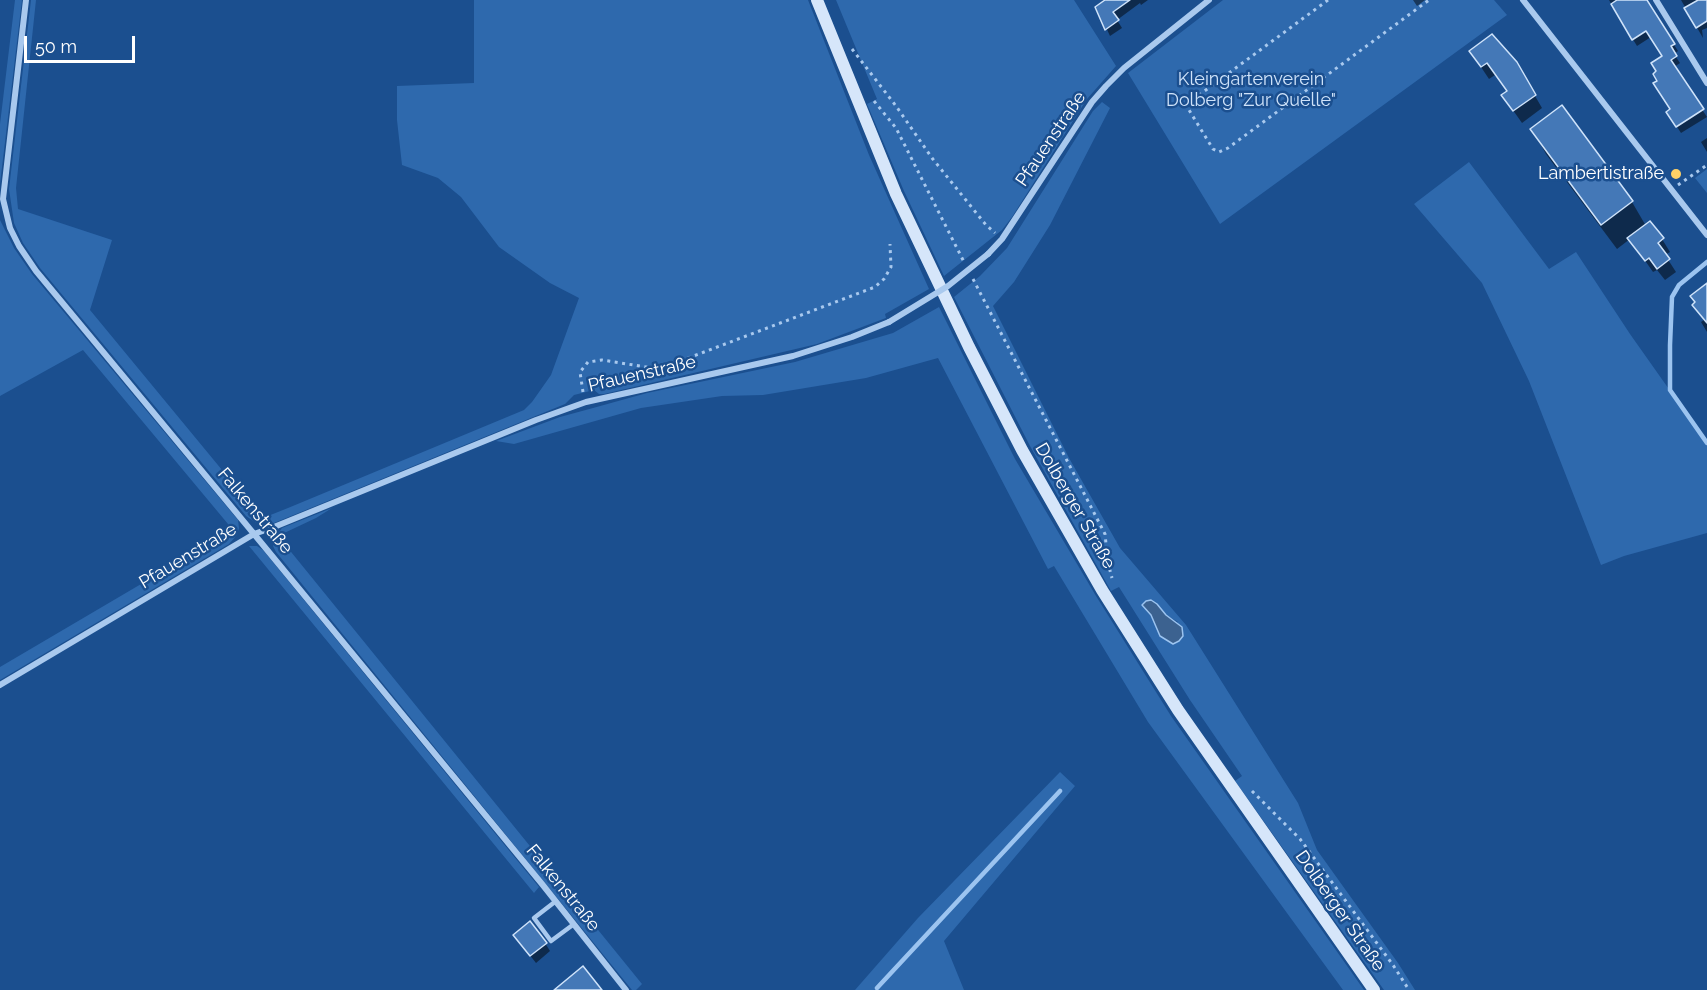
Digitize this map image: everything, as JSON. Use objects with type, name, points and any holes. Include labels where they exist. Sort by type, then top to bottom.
[{"type":"main road","name":"Dolberger Straße","points":[[817,0],[896,194],[969,347],[1022,450],[1102,590],[1178,710],[1374,990]]},
{"type":"street","name":"Falkenstraße","points":[[26,0],[4,183],[4,212],[10,228],[36,272],[556,901],[626,990]]},
{"type":"street","name":"Pfauenstraße","points":[[0,685],[254,534],[586,402],[793,356],[889,322],[948,286],[988,254],[1002,238],[1092,102],[1124,68],[1209,0]]},
{"type":"street","points":[[1523,0],[1707,235]]},
{"type":"street","points":[[1656,0],[1707,84]]},
{"type":"lane","points":[[556,901],[534,918],[551,941],[574,924]]},
{"type":"path","points":[[1328,0],[1189,104],[1189,110],[1213,148],[1219,152],[1228,148],[1429,0]]},
{"type":"path","points":[[858,64],[851,47],[932,158],[986,225],[1002,238]]},
{"type":"path","points":[[864,81],[874,77]]},
{"type":"path","points":[[871,98],[896,128],[967,268]]},
{"type":"path","points":[[1672,190],[1707,165]]},
{"type":"path","points":[[586,402],[580,372],[588,362],[602,360],[660,367],[875,287],[884,279],[891,267],[890,244]]},
{"type":"path","points":[[972,278],[1105,534],[1108,563],[1113,582]]},
{"type":"path","points":[[1248,787],[1299,839],[1393,964],[1408,990]]},
{"type":"green space","points":[[15,0],[22,0],[0,184],[0,124]]},
{"type":"green space","points":[[31,0],[36,0],[16,188],[18,209],[112,240],[90,310],[260,516],[268,516],[288,508],[524,410],[551,375],[579,298],[550,283],[499,247],[461,197],[438,178],[402,165],[397,120],[397,86],[474,83],[474,0],[808,0],[869,155],[929,289],[885,314],[886,318],[817,344],[604,394],[599,394],[594,390],[574,395],[565,404],[274,523],[256,523],[246,516],[40,268],[23,243],[14,223],[9,189]]},
{"type":"green space","points":[[836,0],[1074,0],[1116,66],[1087,99],[1002,230],[944,276],[867,104],[877,99]]},
{"type":"green space","name":"Kleingartenverein Dolberg \"Zur Quelle\"","points":[[1223,0],[1494,0],[1507,15],[1220,224],[1128,73]]},
{"type":"green space","points":[[1102,102],[1110,108],[1050,225],[1014,282],[993,306],[1069,458],[1120,548],[1186,625],[1298,803],[1317,850],[1415,990],[1384,990],[1235,781],[1242,776],[1190,700],[1119,587],[1111,591],[1030,446],[954,297],[980,276],[1007,248],[1093,111]],"holes":[[[1157,604],[1166,615],[1178,622],[1160,636],[1151,615]]]},
{"type":"green space","points":[[1469,162],[1549,269],[1576,252],[1630,334],[1707,443],[1707,533],[1624,556],[1601,565],[1529,381],[1482,283],[1414,204]]},
{"type":"green space","points":[[1707,169],[1707,193],[1695,178]]},
{"type":"green space","points":[[0,220],[14,248],[32,274],[238,520],[239,528],[237,535],[229,544],[0,680],[0,667],[221,537],[228,524],[83,350],[0,396]]},
{"type":"green space","points":[[939,307],[1015,459],[1096,596],[1171,716],[1364,990],[1343,990],[1148,722],[1054,566],[1048,569],[938,358],[866,378],[763,395],[722,396],[641,408],[514,444],[496,441],[560,417],[647,393],[795,362],[893,333]]},
{"type":"green space","points":[[332,508],[280,535],[283,542],[642,984],[636,990],[632,990],[276,552],[273,546],[274,539],[282,528]]},
{"type":"green space","points":[[249,546],[257,546],[263,550],[539,887],[534,893]]},
{"type":"green space","points":[[1060,772],[1075,786],[944,941],[964,990],[855,990],[918,918]]},
{"type":"shaded area","points":[[1151,600],[1182,627],[1183,636],[1179,641],[1173,644],[1160,636],[1151,615],[1142,605]]},
{"type":"building","points":[[1105,0],[1130,0],[1113,12],[1119,20],[1105,30],[1095,7]]},
{"type":"building","points":[[1617,0],[1647,0],[1675,44],[1671,46],[1677,56],[1671,60],[1704,109],[1676,127],[1666,112],[1670,109],[1653,83],[1657,81],[1653,74],[1656,71],[1651,63],[1662,56],[1646,31],[1632,40],[1611,4]]},
{"type":"building","points":[[1698,0],[1707,0],[1707,21],[1696,28],[1684,8]]},
{"type":"building","points":[[1492,34],[1517,62],[1536,95],[1513,111],[1501,95],[1507,91],[1487,63],[1481,67],[1469,51]]},
{"type":"building","points":[[1562,105],[1633,201],[1601,225],[1530,129]]},
{"type":"building","points":[[1650,221],[1664,238],[1658,243],[1670,259],[1657,269],[1649,258],[1645,261],[1627,238]]},
{"type":"building","points":[[1707,283],[1707,323],[1692,305],[1695,302],[1690,296]]},
{"type":"building","points":[[530,921],[547,943],[530,956],[513,935]]},
{"type":"building","points":[[583,966],[602,990],[554,990]]},
{"type":"waterway","points":[[1707,262],[1679,285],[1672,297],[1670,345],[1670,390],[1707,443]]},
{"type":"waterway","points":[[877,988],[1060,791]]},
{"type":"place","name":"Lambertistraße","points":[[1676,174]]}]
